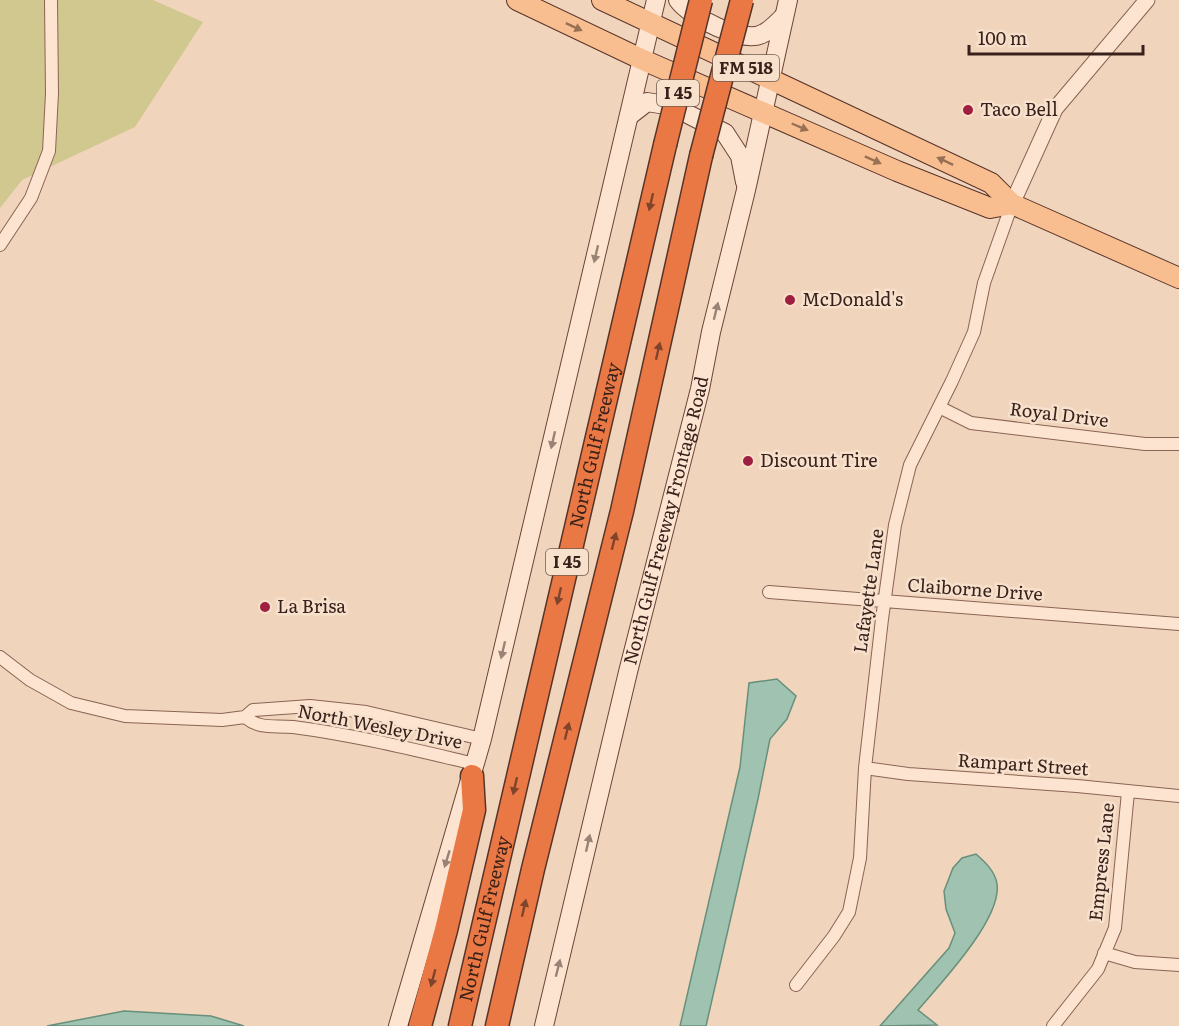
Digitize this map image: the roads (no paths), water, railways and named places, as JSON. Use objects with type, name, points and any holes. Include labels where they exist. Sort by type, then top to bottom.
[{"type":"highway","name":"North Gulf Freeway","points":[[460,1026],[665,145],[701,0]]},
{"type":"highway","name":"North Gulf Freeway","points":[[499,1022],[505,985],[622,511],[701,156],[742,0]]},
{"type":"highway","points":[[420,1026],[446,930],[474,810],[474,770]]},
{"type":"main road","name":"FM 518","points":[[517,0],[642,59],[897,171],[990,208],[1012,204]]},
{"type":"main road","name":"FM 518","points":[[602,0],[992,183],[1012,204],[1179,278]]},
{"type":"main road","points":[[398,1026],[474,770],[656,0]]},
{"type":"main road","points":[[678,0],[693,15],[743,37],[762,35],[786,8]]},
{"type":"main road","name":"North Gulf Freeway Frontage Road","points":[[544,1025],[630,661],[700,389],[711,332],[767,113],[771,80],[786,8]]},
{"type":"main road","points":[[629,116],[647,102],[672,106],[725,133],[740,156],[746,190]]},
{"type":"street","points":[[0,245],[31,198],[49,152],[52,93],[51,0]]},
{"type":"street","points":[[1012,204],[1055,109],[1147,0]]},
{"type":"street","name":"Lafayette Lane","points":[[796,985],[834,936],[849,912],[860,858],[865,768],[895,525],[910,465],[974,332],[984,283],[1012,204]]},
{"type":"street","name":"Royal Drive","points":[[939,407],[971,423],[1145,444],[1179,444]]},
{"type":"street","name":"Claiborne Drive","points":[[769,592],[1179,624]]},
{"type":"street","name":"North Wesley Drive","points":[[0,657],[30,680],[71,703],[125,716],[222,720],[245,717],[253,710],[310,706],[366,712],[482,738]]},
{"type":"street","name":"North Wesley Drive","points":[[245,717],[255,725],[340,733],[474,770]]},
{"type":"street","name":"Rampart Street","points":[[865,768],[908,774],[1179,796]]},
{"type":"street","name":"Empress Lane","points":[[1053,1026],[1098,969],[1115,928],[1128,792]]},
{"type":"street","points":[[1104,953],[1135,962],[1179,965]]},
{"type":"place","name":"Taco Bell","points":[[968,110]]},
{"type":"place","name":"McDonald's","points":[[790,300]]},
{"type":"place","name":"Discount Tire","points":[[748,461]]},
{"type":"place","name":"La Brisa","points":[[265,607]]}]
